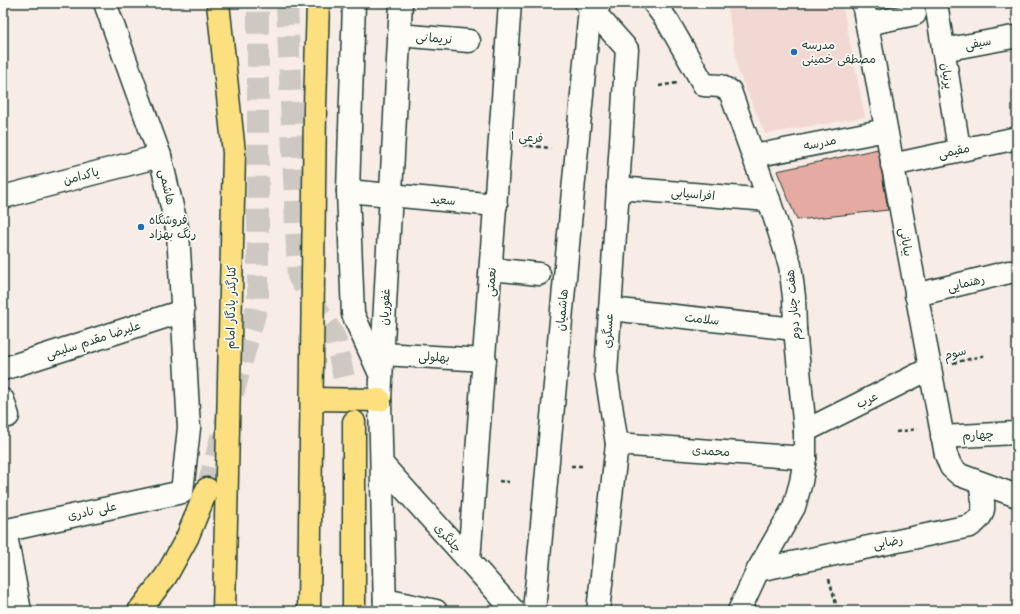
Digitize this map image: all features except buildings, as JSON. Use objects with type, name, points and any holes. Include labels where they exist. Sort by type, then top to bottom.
[{"type":"main road","points":[[309,611],[315,107],[318,3]]},
{"type":"main road","name":"کنارگذر یادگار امام","points":[[220,4],[234,153],[224,611]]},
{"type":"main road","points":[[312,399],[380,400]]},
{"type":"main road","points":[[354,422],[354,611]]},
{"type":"main road","points":[[138,611],[166,576],[187,538],[207,489]]},
{"type":"street","name":"هاشمی","points":[[105,3],[160,156],[178,232],[189,428],[182,492]]},
{"type":"street","points":[[354,3],[348,191],[353,314],[382,377]]},
{"type":"street","name":"غفوریان","points":[[385,605],[383,465],[380,400],[401,3]]},
{"type":"street","name":"نعمتی","points":[[469,561],[492,269],[510,3]]},
{"type":"street","name":"هفت چنار دوم","points":[[654,3],[668,22],[699,79],[704,85],[720,86],[730,91],[754,156],[790,265],[805,431],[801,482],[794,506],[758,570],[739,611]]},
{"type":"street","name":"پرنیان","points":[[936,3],[959,149]]},
{"type":"street","name":"عسگری","points":[[594,5],[627,49],[606,374],[617,444],[598,611]]},
{"type":"street","name":"هاشمیان","points":[[534,611],[594,5]]},
{"type":"street","points":[[865,13],[915,14]]},
{"type":"street","name":"بیابانی","points":[[865,13],[929,369],[946,455],[951,467],[960,475],[980,483]]},
{"type":"street","name":"نریمانی","points":[[399,35],[469,41]]},
{"type":"street","name":"سیفی","points":[[943,50],[1014,36]]},
{"type":"street","name":"مدرسه","points":[[754,156],[886,130]]},
{"type":"street","name":"مقیمی","points":[[892,165],[959,149],[1017,138]]},
{"type":"street","name":"پاکدامن","points":[[3,197],[160,156]]},
{"type":"street","name":"افراسیابی","points":[[618,188],[769,200]]},
{"type":"street","name":"سعید","points":[[348,191],[496,206]]},
{"type":"street","points":[[492,269],[539,274]]},
{"type":"street","name":"رهنمایی","points":[[916,296],[1009,272],[1017,272]]},
{"type":"street","name":"سلامت","points":[[610,309],[795,329]]},
{"type":"street","name":"علیرضا مقدم سلیمی","points":[[3,369],[183,311]]},
{"type":"street","name":"بهلولی","points":[[383,354],[485,360]]},
{"type":"street","name":"عرب","points":[[805,431],[929,369]]},
{"type":"street","name":"چهارم","points":[[942,437],[1015,434]]},
{"type":"street","name":"محمدی","points":[[617,444],[804,458]]},
{"type":"street","name":"چلنگری","points":[[383,465],[514,611]]},
{"type":"street","points":[[980,483],[1017,496]]},
{"type":"street","name":"رضایی","points":[[758,570],[970,526],[979,520],[983,513],[984,505],[980,483]]},
{"type":"street","name":"علی نادری","points":[[4,531],[182,492]]},
{"type":"street","points":[[4,531],[20,611]]},
{"type":"street","points":[[385,605],[436,611]]},
{"type":"path","name":"فرعی ۱","points":[[500,144],[552,148]]},
{"type":"path","name":"سوم","points":[[929,369],[986,355]]},
{"type":"path","points":[[822,556],[838,611]]},
{"type":"shaded area","points":[[727,3],[842,3],[865,117],[765,134],[738,71]]},
{"type":"tunnel","points":[[207,489],[258,303],[258,3]]},
{"type":"tunnel","points":[[287,3],[298,276],[335,338],[354,422]]},
{"type":"place","name":"مدرسه مصطفی خمینی","points":[[794,52]]},
{"type":"place","name":"فروشگاه رنگ بهزاد","points":[[141,227]]}]
